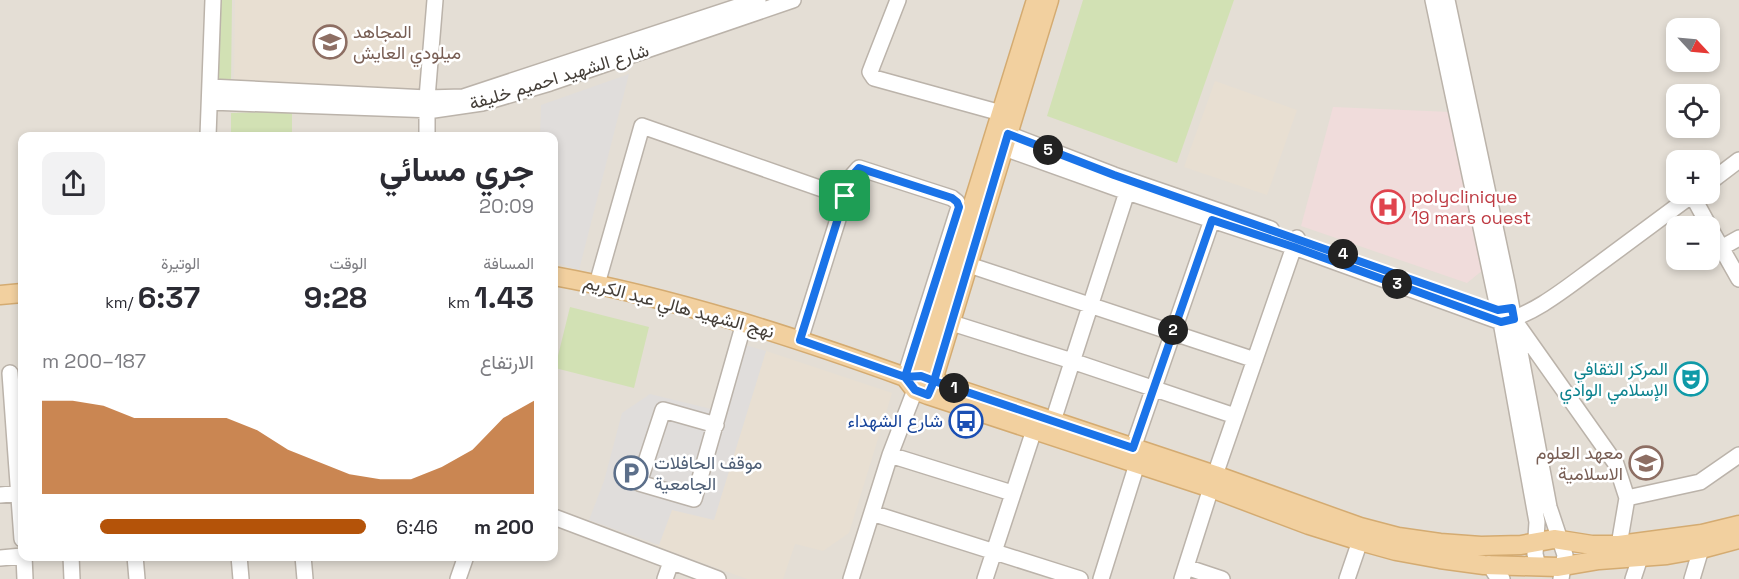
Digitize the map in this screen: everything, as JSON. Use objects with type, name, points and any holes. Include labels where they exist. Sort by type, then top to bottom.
[{"type":"main road","points":[[919,388],[1036,0]]},
{"type":"main road","points":[[919,388],[952,323],[1049,0]]},
{"type":"main road","name":"نهج الشهيد هالي عبد الكريم","points":[[558,277],[597,284],[800,340],[919,388]]},
{"type":"main road","points":[[0,295],[18,293]]},
{"type":"main road","points":[[919,388],[1053,421],[1135,456]]},
{"type":"main road","points":[[919,388],[1034,430],[1135,456],[1213,482],[1398,537],[1481,546],[1521,545],[1550,539],[1592,545],[1619,545],[1702,534],[1739,525]]},
{"type":"main road","points":[[1213,482],[1309,525],[1396,551],[1484,569],[1538,566],[1562,573],[1599,560],[1640,558],[1701,549],[1739,539]]},
{"type":"street","points":[[208,132],[213,0]]},
{"type":"street","points":[[427,132],[435,0]]},
{"type":"street","name":"شارع الشهيد احميم خليفة","points":[[428,104],[462,97],[758,0]]},
{"type":"street","name":"شارع الشهيد احميم خليفة","points":[[210,95],[428,104],[482,103],[549,83],[793,0]]},
{"type":"street","points":[[898,0],[870,72],[874,78],[1001,113]]},
{"type":"street","points":[[1433,0],[1550,507],[1565,555],[1562,573]]},
{"type":"street","points":[[1447,0],[1506,315],[1537,522],[1535,554],[1538,566]]},
{"type":"street","points":[[597,284],[642,126],[845,196]]},
{"type":"street","points":[[1006,141],[1127,192],[1212,220],[1295,242]]},
{"type":"street","points":[[1006,141],[1114,175],[1295,242],[1506,315],[1535,308],[1679,204]]},
{"type":"street","points":[[1720,174],[1739,160]]},
{"type":"street","points":[[800,340],[851,177],[859,168],[952,198],[957,202],[959,207],[919,388],[890,455],[852,579]]},
{"type":"street","points":[[1053,421],[1127,192]]},
{"type":"street","points":[[1101,579],[1153,388],[1212,220]]},
{"type":"street","points":[[1739,238],[1721,248],[1739,279]]},
{"type":"street","points":[[1222,579],[1184,573],[1295,242]]},
{"type":"street","points":[[969,265],[1255,360]]},
{"type":"street","points":[[1506,315],[1616,464],[1627,498],[1619,545]]},
{"type":"street","points":[[952,323],[1235,416]]},
{"type":"street","points":[[716,425],[663,410],[639,483],[694,499],[716,425],[744,324]]},
{"type":"street","points":[[11,373],[12,434],[18,473]]},
{"type":"street","points":[[985,579],[1034,430]]},
{"type":"street","points":[[890,455],[1012,493]]},
{"type":"street","points":[[1627,498],[1700,482],[1739,455]]},
{"type":"street","points":[[0,495],[18,493]]},
{"type":"street","points":[[873,513],[994,552],[1047,574],[1080,579]]},
{"type":"street","points":[[558,519],[718,579]]},
{"type":"street","points":[[1347,579],[1360,541]]},
{"type":"street","points":[[1692,579],[1701,549]]},
{"type":"street","points":[[0,558],[18,556]]},
{"type":"street","points":[[1633,579],[1640,558]]},
{"type":"street","points":[[24,561],[26,579]]},
{"type":"street","points":[[71,561],[72,579]]},
{"type":"street","points":[[135,561],[137,579]]},
{"type":"street","points":[[239,561],[241,579]]},
{"type":"street","points":[[303,561],[305,579]]},
{"type":"street","points":[[458,579],[464,561]]},
{"type":"street","points":[[665,579],[671,562]]},
{"type":"street","points":[[1484,569],[1502,579]]},
{"type":"shaded area","points":[[0,0],[1739,0],[1739,579],[0,579]]},
{"type":"shaded area","name":"المجاهد ميلودي العايش","points":[[235,0],[429,0],[420,92],[234,84]]},
{"type":"shaded area","points":[[629,74],[579,270],[558,263],[558,132],[540,132],[541,105]]},
{"type":"shaded area","points":[[1215,81],[1297,110],[1267,195],[1184,167]]},
{"type":"shaded area","name":"polyclinique 19 mars ouest","points":[[1333,107],[1451,112],[1483,270],[1467,283],[1301,226]]},
{"type":"shaded area","points":[[732,341],[766,351],[714,520],[672,510],[659,545],[589,520],[604,481],[622,413],[650,394],[711,409]]},
{"type":"shaded area","points":[[766,351],[892,393],[849,533],[823,551],[795,544],[783,579],[747,579],[656,546],[669,506],[714,519]]},
{"type":"green space","points":[[215,0],[232,0],[231,84],[213,84]]},
{"type":"green space","points":[[1083,0],[1234,0],[1177,163],[1047,116]]},
{"type":"green space","points":[[292,111],[292,132],[231,132],[231,113]]},
{"type":"green space","points":[[570,307],[649,327],[634,388],[558,369],[558,356]]},
{"type":"place","name":"المجاهد ميلودي العايش","points":[[330,42]]},
{"type":"place","name":"polyclinique 19 mars ouest","points":[[1388,207]]},
{"type":"place","name":"المركز الثقافي الإسلامي الوادي","points":[[1691,379]]},
{"type":"place","name":"شارع الشهداء","points":[[966,421]]},
{"type":"place","name":"معهد العلوم الاسلامية","points":[[1646,463]]},
{"type":"place","name":"موقف الحافلات الجامعية","points":[[631,473]]},
{"type":"route","points":[[845,196],[800,340],[905,377],[921,376],[934,381],[1133,448],[1212,220],[1294,247],[1501,322],[1514,319],[1512,308],[1498,310],[1114,175],[1008,134],[934,381],[928,395],[915,390],[905,377],[959,207],[957,202],[952,198],[859,168],[854,171],[845,196]]}]
